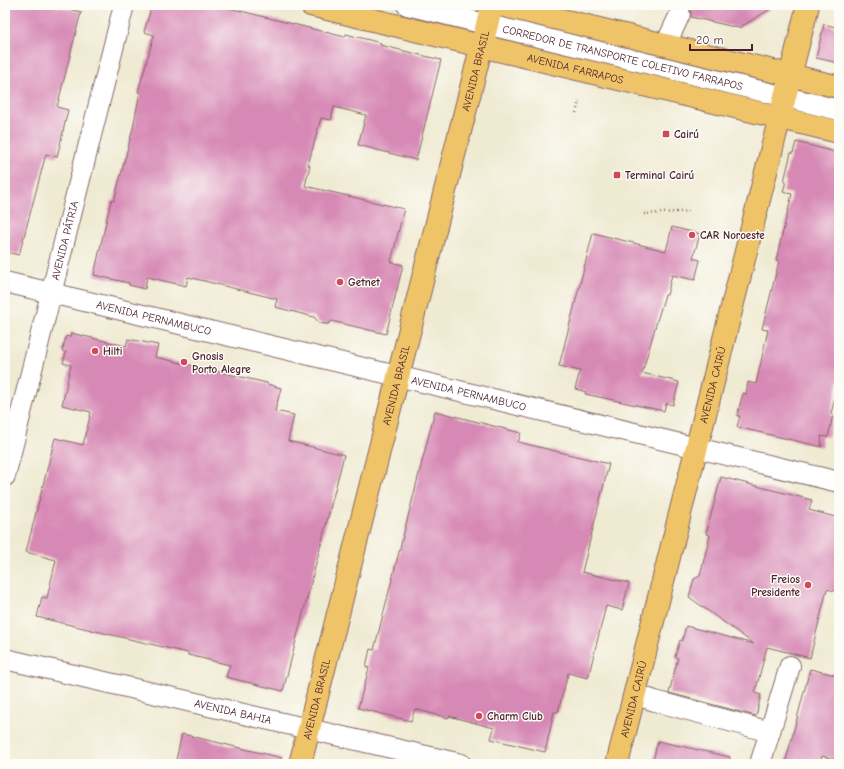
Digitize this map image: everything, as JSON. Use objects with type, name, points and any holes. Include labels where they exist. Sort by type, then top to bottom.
[{"type":"main road","name":"AVENIDA FARRAPOS","points":[[311,5],[839,132]]},
{"type":"main road","points":[[500,5],[839,87]]},
{"type":"main road","name":"AVENIDA CAIRÚ","points":[[616,764],[808,5]]},
{"type":"main road","name":"AVENIDA BRASIL","points":[[300,764],[490,15]]},
{"type":"street","name":"AVENIDA PÁTRIA","points":[[5,476],[124,5]]},
{"type":"street","name":"CORREDOR DE TRANSPORTE COLETIVO FARRAPOS","points":[[407,5],[490,15],[839,110]]},
{"type":"street","points":[[666,44],[680,14]]},
{"type":"street","name":"AVENIDA PERNAMBUCO","points":[[5,282],[839,482]]},
{"type":"street","name":"AVENIDA BAHIA","points":[[5,659],[461,764]]},
{"type":"street","points":[[760,764],[790,666]]},
{"type":"street","points":[[634,694],[770,732]]},
{"type":"path","points":[[576,113],[579,101]]},
{"type":"path","points":[[644,214],[691,211]]},
{"type":"building","points":[[5,5],[52,5],[81,12],[57,107],[68,110],[57,157],[46,154],[19,255],[5,252]]},
{"type":"building","points":[[152,5],[217,5],[345,37],[346,34],[381,43],[380,45],[441,60],[416,160],[358,145],[366,115],[334,107],[331,120],[321,118],[308,165],[310,166],[305,186],[404,209],[391,262],[403,265],[386,334],[332,321],[328,324],[324,324],[318,322],[314,317],[275,307],[277,299],[188,277],[186,286],[147,277],[145,289],[129,285],[129,283],[94,275],[111,200],[114,201],[133,128],[140,92],[138,92],[154,35],[144,32]]},
{"type":"building","points":[[687,5],[777,5],[739,28],[691,17],[690,8]]},
{"type":"building","points":[[824,24],[839,28],[839,63],[816,58]]},
{"type":"building","points":[[796,142],[839,153],[839,379],[831,414],[833,415],[828,437],[821,436],[822,447],[737,427],[740,416],[737,416],[743,393],[746,394],[748,382],[756,384],[768,330],[762,329],[779,261],[776,260],[792,194],[783,192],[786,181],[784,181],[791,153],[793,153]]},
{"type":"building","points":[[672,227],[700,234],[693,258],[700,260],[695,280],[672,275],[642,373],[679,382],[673,405],[666,403],[664,411],[585,394],[586,392],[575,389],[580,371],[559,366],[593,233],[666,251]]},
{"type":"building","points":[[71,333],[126,346],[128,339],[158,345],[155,357],[267,383],[281,388],[275,411],[294,415],[288,441],[344,455],[283,691],[226,677],[230,665],[188,655],[188,653],[37,617],[42,597],[47,598],[56,560],[26,552],[55,438],[83,445],[91,412],[62,405],[71,365],[63,363],[66,352],[62,351],[66,336],[70,337]]},
{"type":"building","points":[[435,411],[521,433],[518,442],[609,464],[582,572],[629,583],[622,610],[606,606],[588,678],[568,673],[558,712],[554,712],[545,752],[491,739],[494,728],[449,716],[448,718],[415,709],[411,721],[358,708],[369,668],[366,667],[370,649],[374,650]]},
{"type":"building","points":[[721,477],[812,500],[809,510],[839,518],[839,592],[827,589],[810,658],[767,647],[755,693],[761,695],[756,716],[669,693],[678,658],[675,657],[680,640],[682,641],[686,626],[754,644],[689,597],[694,579],[700,576],[710,535],[706,534]]},
{"type":"building","points":[[810,669],[839,676],[839,760],[822,756],[820,764],[785,764]]},
{"type":"building","points":[[182,734],[282,758],[281,764],[175,764]]},
{"type":"building","points":[[658,741],[730,757],[729,764],[652,764]]},
{"type":"place","name":"Cairú","points":[[666,134]]},
{"type":"place","name":"Terminal Cairú","points":[[617,175]]},
{"type":"place","name":"CAR Noroeste","points":[[692,235]]},
{"type":"place","name":"Getnet","points":[[340,282]]},
{"type":"place","name":"Hilti","points":[[95,351]]},
{"type":"place","name":"Gnosis Porto Alegre","points":[[184,362]]},
{"type":"place","name":"Freios Presidente","points":[[808,585]]},
{"type":"place","name":"Charm Club","points":[[479,716]]}]
